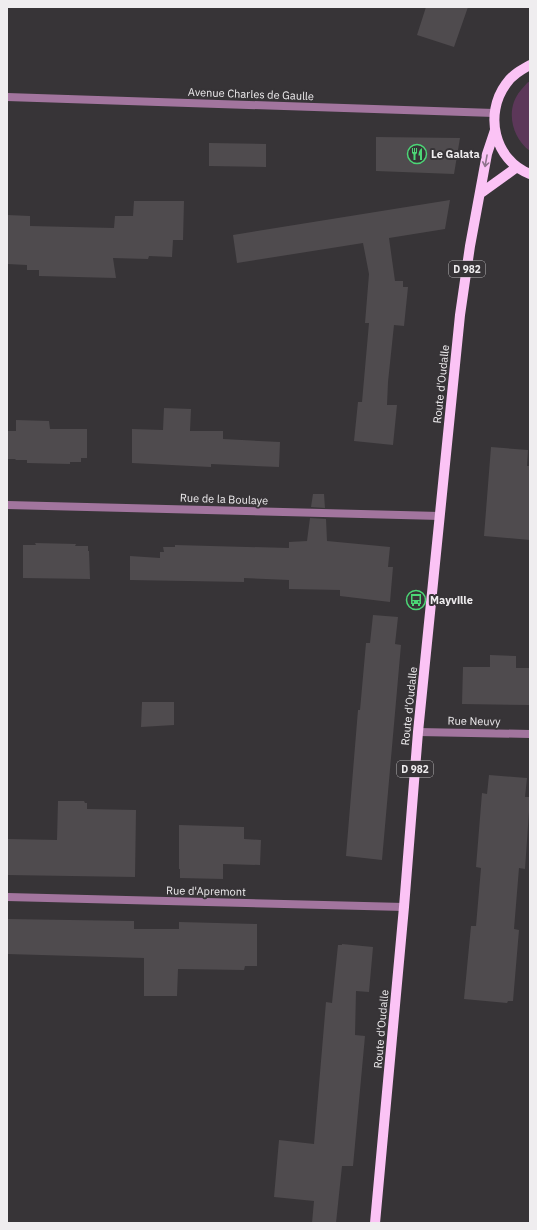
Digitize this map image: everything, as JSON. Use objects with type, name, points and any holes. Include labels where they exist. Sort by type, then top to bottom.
[{"type":"main road","points":[[530,65],[517,72],[506,84],[498,97],[494,113],[495,130],[499,144],[507,156],[518,167],[530,174]]},
{"type":"main road","name":"Route d'Oudalle","points":[[376,1223],[418,732],[460,315],[470,246],[481,194],[487,154],[495,130]]},
{"type":"main road","points":[[481,194],[518,167]]},
{"type":"street","name":"Avenue Charles de Gaulle","points":[[7,97],[494,113]]},
{"type":"street","name":"Rue de la Boulaye","points":[[7,504],[440,516]]},
{"type":"street","name":"Rue Neuvy","points":[[418,732],[530,734]]},
{"type":"street","name":"Rue d'Apremont","points":[[7,897],[404,907]]},
{"type":"shaded area","points":[[530,81],[530,151],[518,138],[512,122],[512,114],[516,97]]},
{"type":"building","points":[[426,7],[468,7],[454,47],[417,35]]},
{"type":"building","points":[[376,137],[460,138],[454,174],[376,171]]},
{"type":"building","points":[[209,143],[266,144],[266,167],[209,166]]},
{"type":"building","points":[[450,200],[445,229],[389,238],[395,281],[403,281],[403,287],[408,287],[404,326],[394,325],[388,382],[387,405],[397,405],[393,445],[354,441],[358,402],[362,402],[369,323],[365,323],[369,274],[363,243],[237,263],[233,235]]},
{"type":"building","points":[[134,201],[184,201],[183,240],[173,240],[172,257],[149,256],[148,259],[113,258],[116,278],[39,276],[39,270],[27,270],[27,265],[7,264],[7,215],[30,216],[30,226],[114,228],[115,216],[133,216]]},
{"type":"building","points":[[164,408],[191,409],[190,431],[223,431],[223,439],[280,442],[279,467],[211,464],[211,467],[132,463],[132,429],[163,430]]},
{"type":"building","points":[[16,420],[49,421],[50,429],[87,429],[87,458],[81,458],[81,462],[70,462],[70,464],[27,463],[27,460],[7,459],[7,431],[16,431]]},
{"type":"building","points":[[491,447],[528,450],[527,466],[530,466],[530,540],[484,536]]},
{"type":"building","points":[[313,494],[324,494],[325,508],[311,507]]},
{"type":"building","points":[[310,518],[326,519],[327,541],[390,547],[388,567],[393,567],[390,602],[340,596],[340,590],[289,589],[289,580],[244,578],[244,582],[130,580],[130,556],[160,558],[160,552],[164,552],[163,547],[175,547],[175,545],[289,548],[289,542],[307,541]]},
{"type":"building","points":[[35,543],[76,544],[75,546],[88,546],[90,579],[23,578],[23,545],[36,545]]},
{"type":"building","points":[[373,615],[398,617],[395,644],[401,645],[382,860],[346,856],[358,710],[360,710],[366,643],[370,643]]},
{"type":"building","points":[[490,655],[516,656],[516,668],[530,668],[530,705],[462,704],[463,667],[490,667]]},
{"type":"building","points":[[142,702],[174,702],[174,725],[141,727]]},
{"type":"building","points":[[489,775],[527,778],[525,797],[530,797],[525,869],[519,868],[514,929],[519,930],[513,1001],[508,1001],[507,1003],[464,999],[471,926],[476,926],[481,868],[476,867],[482,793],[487,794]]},
{"type":"building","points":[[58,801],[84,801],[87,803],[87,809],[136,810],[135,877],[7,875],[7,839],[57,840]]},
{"type":"building","points":[[179,825],[244,827],[244,839],[261,840],[260,865],[223,864],[223,879],[180,878]]},
{"type":"building","points":[[7,919],[134,921],[134,929],[179,929],[179,922],[257,924],[257,966],[245,966],[244,970],[178,969],[177,996],[144,996],[144,958],[7,954]]},
{"type":"building","points":[[342,944],[373,947],[369,992],[356,991],[355,1035],[365,1036],[353,1166],[342,1166],[336,1223],[312,1223],[314,1201],[274,1197],[279,1140],[314,1144],[326,1002],[332,1003],[338,945]]},
{"type":"place","name":"Le Galata","points":[[417,154]]},
{"type":"place","name":"Mayville","points":[[416,600]]}]
